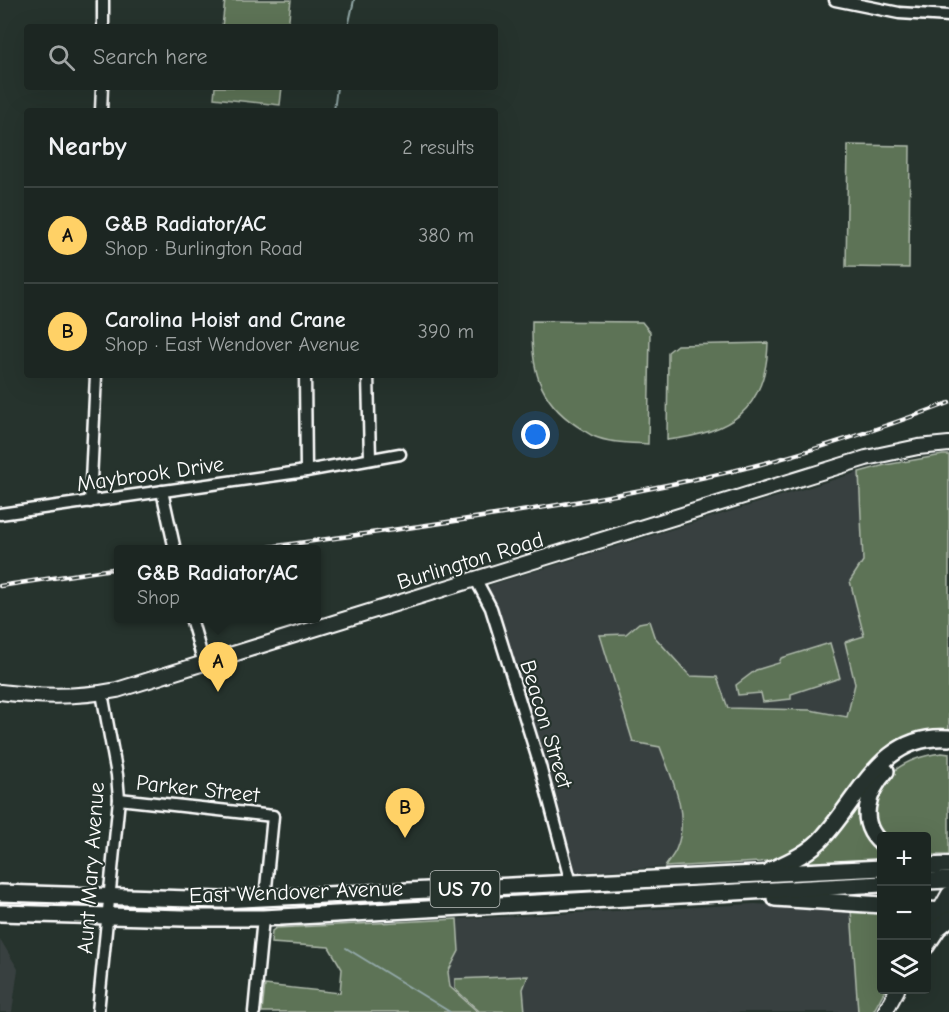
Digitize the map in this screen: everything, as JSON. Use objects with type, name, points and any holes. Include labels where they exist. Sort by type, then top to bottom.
[{"type":"highway","points":[[762,874],[809,850],[825,836],[866,780],[892,753],[918,741],[949,738]]},
{"type":"highway","points":[[877,840],[867,824],[867,802],[878,779],[898,760],[912,753],[937,746],[949,747]]},
{"type":"highway","name":"East Wendover Avenue","points":[[0,894],[193,901],[877,868]]},
{"type":"highway","points":[[931,868],[945,895],[938,928],[931,940]]},
{"type":"highway","points":[[931,872],[945,895]]},
{"type":"highway","name":"East Wendover Avenue","points":[[0,913],[263,918],[877,884]]},
{"type":"highway","points":[[931,884],[945,895]]},
{"type":"highway","points":[[700,893],[877,905]]},
{"type":"main road","name":"Burlington Road","points":[[0,692],[51,697],[102,693],[204,664],[866,458],[947,441]]},
{"type":"main road","points":[[931,926],[945,895]]},
{"type":"main road","points":[[885,1012],[895,994]]},
{"type":"street","points":[[103,0],[103,24]]},
{"type":"street","points":[[835,0],[899,13],[949,16]]},
{"type":"street","points":[[101,108],[102,90]]},
{"type":"street","points":[[90,502],[96,378]]},
{"type":"street","points":[[305,378],[306,471]]},
{"type":"street","points":[[368,378],[370,459]]},
{"type":"street","name":"Maybrook Drive","points":[[0,514],[306,471],[400,454]]},
{"type":"street","points":[[162,491],[174,545]]},
{"type":"street","name":"Beacon Street","points":[[476,580],[491,608],[540,766],[571,883]]},
{"type":"street","points":[[192,623],[204,664]]},
{"type":"street","name":"Aunt Mary Avenue","points":[[98,1012],[118,799],[117,775],[102,693]]},
{"type":"street","name":"Parker Street","points":[[118,799],[273,816],[265,898]]},
{"type":"street","points":[[254,1012],[263,918]]},
{"type":"shaded area","points":[[859,472],[863,561],[850,581],[864,636],[845,642],[855,684],[847,717],[810,710],[728,708],[717,677],[690,677],[654,636],[639,623],[626,634],[679,800],[682,827],[677,846],[665,867],[576,872],[550,773],[497,606],[489,589],[490,585]]},
{"type":"shaded area","points":[[755,904],[851,910],[858,1012],[478,1012],[450,987],[448,972],[459,951],[457,919]]},
{"type":"shaded area","points":[[0,939],[18,969],[12,1012],[0,1012]]},
{"type":"green space","points":[[225,0],[291,0],[288,24],[222,24]]},
{"type":"green space","points":[[215,90],[282,90],[280,105],[214,98]]},
{"type":"green space","points":[[848,145],[910,146],[909,268],[846,267]]},
{"type":"green space","points":[[532,321],[642,322],[650,332],[648,444],[613,441],[593,436],[564,416],[553,405],[539,381],[535,367]]},
{"type":"green space","points":[[768,343],[766,366],[760,386],[752,402],[740,414],[726,424],[709,431],[667,440],[668,352],[677,345]]},
{"type":"green space","points":[[949,455],[949,732],[907,739],[814,839],[781,859],[665,867],[676,850],[680,834],[678,796],[660,747],[633,742],[600,635],[626,634],[639,623],[649,621],[654,636],[690,676],[717,677],[728,708],[810,710],[847,717],[855,684],[845,642],[864,636],[850,581],[863,561],[859,472]]},
{"type":"green space","points":[[830,643],[840,678],[791,694],[791,699],[763,702],[761,693],[738,695],[736,685],[756,670],[779,663],[781,658]]},
{"type":"green space","points":[[949,754],[949,855],[931,855],[931,832],[879,832],[871,822],[875,797],[884,781],[898,768],[923,757]]},
{"type":"green space","points":[[866,788],[877,834],[877,861],[793,867]]},
{"type":"green space","points":[[851,910],[877,913],[877,994],[883,994],[873,1012],[858,1012]]},
{"type":"green space","points":[[457,919],[459,951],[448,972],[450,987],[478,1012],[262,1012],[265,985],[340,993],[342,969],[329,947],[271,943],[272,931],[276,928]]},
{"type":"green space","points":[[528,976],[523,989],[525,1012],[479,1011],[455,989],[455,979]]},
{"type":"waterway","points":[[349,24],[354,0]]},
{"type":"waterway","points":[[334,108],[337,90]]},
{"type":"waterway","points":[[346,948],[450,1012]]},
{"type":"railway","points":[[284,545],[555,506],[737,470],[817,448],[949,403]]},
{"type":"railway","points":[[0,586],[114,569]]},
{"type":"place","name":"G&B Radiator/AC","points":[[218,692]]},
{"type":"place","name":"Carolina Hoist and Crane","points":[[405,838]]}]
